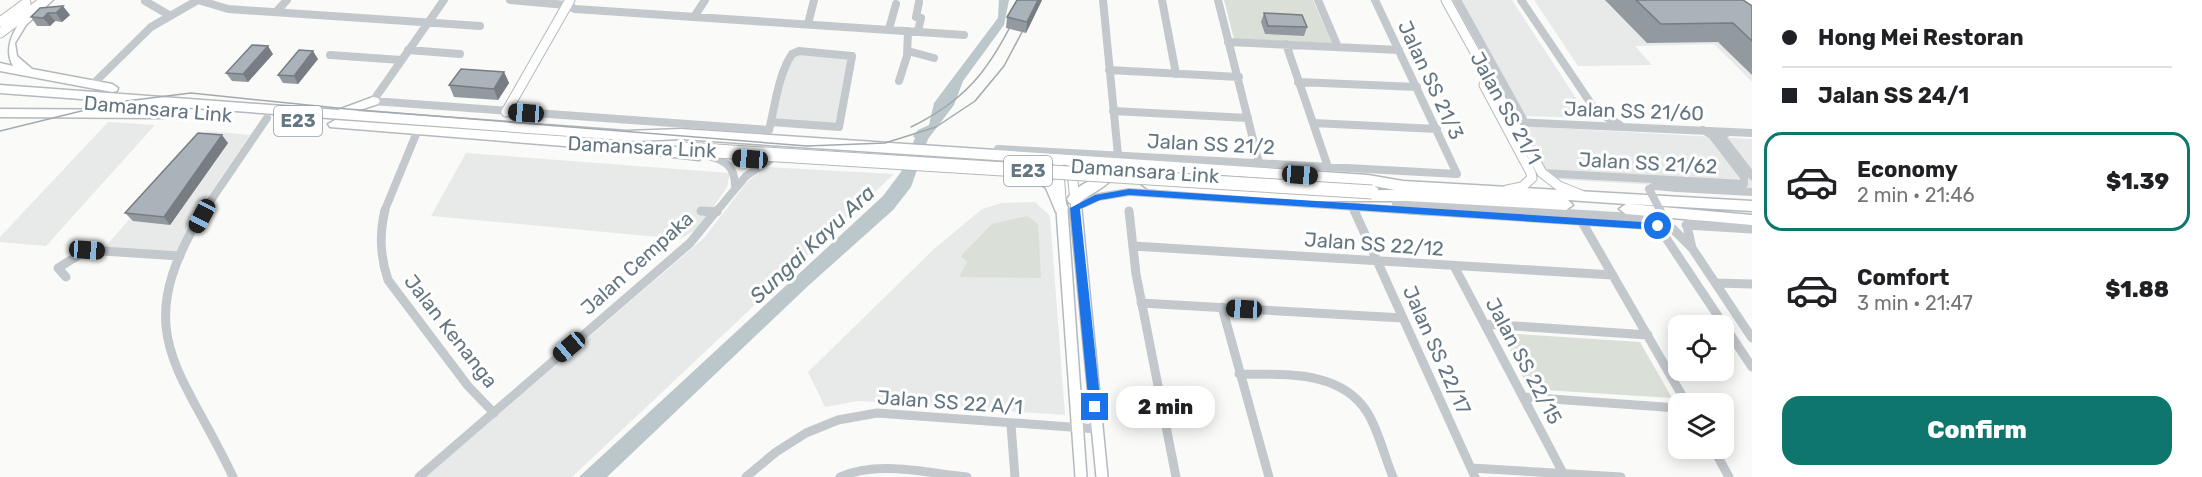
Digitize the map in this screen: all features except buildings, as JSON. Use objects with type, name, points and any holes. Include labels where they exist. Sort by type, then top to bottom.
[{"type":"highway","points":[[35,75],[15,62],[9,50],[9,43],[21,23],[46,0]]},
{"type":"highway","points":[[0,67],[204,104]]},
{"type":"highway","name":"Damansara Link","points":[[0,88],[534,128],[623,141]]},
{"type":"highway","name":"Damansara Link","points":[[0,97],[178,110],[417,132],[687,145],[1403,191],[1626,209],[1750,207]]},
{"type":"highway","points":[[335,114],[374,101]]},
{"type":"highway","points":[[0,113],[164,114],[178,110]]},
{"type":"highway","points":[[506,112],[503,117],[506,124],[534,128]]},
{"type":"highway","points":[[623,141],[681,134],[947,151],[1368,180],[1403,191]]},
{"type":"highway","points":[[623,141],[708,156],[1066,177],[1304,196],[1403,191]]},
{"type":"highway","points":[[1014,174],[1024,171],[1029,166],[1020,157]]},
{"type":"highway","points":[[1140,164],[1127,167],[1124,172],[1128,178],[1143,184]]},
{"type":"highway","points":[[1036,176],[1052,185],[1070,205],[1087,188],[1103,181]]},
{"type":"highway","name":"Damansara Link","points":[[1403,191],[1504,191],[1750,207]]},
{"type":"highway","points":[[1626,209],[1692,221],[1752,220]]},
{"type":"street","points":[[0,22],[32,0]]},
{"type":"street","points":[[0,33],[46,0]]},
{"type":"street","points":[[92,85],[152,27],[198,0],[228,9],[480,26]]},
{"type":"street","points":[[276,12],[287,0]]},
{"type":"street","points":[[444,0],[374,101],[686,125],[839,127],[852,56],[798,51],[790,56],[770,126]]},
{"type":"street","points":[[510,0],[568,3],[575,9],[964,35]]},
{"type":"street","points":[[694,17],[705,0]]},
{"type":"street","points":[[808,24],[814,0]]},
{"type":"street","points":[[1103,0],[1118,156]]},
{"type":"street","points":[[1162,0],[1176,74]]},
{"type":"street","points":[[1218,0],[1259,162]]},
{"type":"street","points":[[1318,0],[1338,47]]},
{"type":"street","name":"Jalan SS 21/3","points":[[1375,0],[1457,174]]},
{"type":"street","name":"Jalan SS 21/1","points":[[1439,0],[1531,173],[1532,178],[1527,184],[1504,191]]},
{"type":"street","name":"Jalan SS 21/1","points":[[1446,0],[1516,120],[1542,173],[1559,186],[1584,196]]},
{"type":"street","points":[[1457,0],[1516,120]]},
{"type":"street","points":[[1521,0],[1596,111],[1609,121],[1624,126]]},
{"type":"street","points":[[145,1],[169,15]]},
{"type":"street","points":[[918,31],[921,18],[916,17],[919,2]]},
{"type":"street","points":[[506,112],[568,3]]},
{"type":"street","points":[[889,30],[896,4]]},
{"type":"street","points":[[899,81],[908,51],[908,31]]},
{"type":"street","points":[[1228,42],[1399,50]]},
{"type":"street","points":[[1286,44],[1328,166]]},
{"type":"street","points":[[408,51],[460,54]]},
{"type":"street","points":[[908,51],[934,58]]},
{"type":"street","points":[[330,55],[401,60]]},
{"type":"street","points":[[1109,70],[1239,77]]},
{"type":"street","points":[[1299,82],[1417,87]]},
{"type":"street","points":[[1113,111],[1248,118]]},
{"type":"street","name":"Jalan SS 21/60","points":[[1516,120],[1592,122],[1598,120],[1596,111]]},
{"type":"street","points":[[233,477],[178,376],[166,337],[167,294],[180,256],[214,197],[267,118]]},
{"type":"street","name":"Jalan SS 21/60","points":[[1516,120],[1752,133]]},
{"type":"street","points":[[1313,123],[1437,129]]},
{"type":"street","points":[[1703,130],[1712,135],[1750,176]]},
{"type":"street","name":"Jalan Kenanga","points":[[417,132],[396,178],[382,219],[382,255],[387,278],[464,380],[494,413]]},
{"type":"street","points":[[1730,132],[1723,134],[1723,139],[1750,176]]},
{"type":"street","name":"Jalan SS 21/2","points":[[998,149],[1457,174]]},
{"type":"street","points":[[708,156],[729,164],[736,176],[735,186]]},
{"type":"street","name":"Jalan Cempaka","points":[[419,477],[690,243],[712,208],[744,175],[770,160]]},
{"type":"street","points":[[1064,160],[1102,477]]},
{"type":"street","name":"Jalan SS 21/62","points":[[1542,173],[1738,184],[1744,184],[1750,176]]},
{"type":"street","points":[[1066,177],[1070,205],[1077,428],[1081,477]]},
{"type":"street","points":[[1752,192],[1655,186],[1649,189],[1661,212],[1659,222],[1752,367]]},
{"type":"street","points":[[1070,205],[1104,195],[1129,192],[1352,205],[1467,216],[1582,222],[1659,222]]},
{"type":"street","points":[[1304,196],[1346,201],[1659,222],[1673,230],[1692,248],[1752,338]]},
{"type":"street","name":"Jalan SS 22/17","points":[[1352,205],[1473,472]]},
{"type":"street","points":[[701,211],[712,208]]},
{"type":"street","points":[[1128,212],[1141,303],[1176,477]]},
{"type":"street","points":[[1692,248],[1686,232],[1692,221],[1752,229]]},
{"type":"street","points":[[1582,222],[1681,393]]},
{"type":"street","name":"Jalan SS 22/12","points":[[1133,246],[1613,275]]},
{"type":"street","points":[[66,277],[58,268],[87,250],[180,256]]},
{"type":"street","name":"Jalan SS 22/15","points":[[1454,266],[1563,473]]},
{"type":"street","points":[[1716,283],[1752,284]]},
{"type":"street","points":[[1141,303],[1403,318]]},
{"type":"street","points":[[1222,308],[1269,477]]},
{"type":"street","points":[[1485,324],[1648,335]]},
{"type":"street","points":[[1239,374],[1320,378],[1351,393],[1367,411],[1393,477]]},
{"type":"street","points":[[1523,397],[1668,407]]},
{"type":"street","name":"Jalan SS 22 A/1","points":[[746,477],[771,454],[804,432],[837,418],[877,413],[1011,425],[1097,429]]},
{"type":"street","points":[[1011,425],[1015,477]]},
{"type":"street","points":[[1719,459],[1729,477]]},
{"type":"street","points":[[840,477],[857,470],[876,470],[967,477]]},
{"type":"street","points":[[1473,472],[1563,473],[1621,477]]},
{"type":"shaded area","points":[[999,0],[1009,0],[1004,25],[963,81],[954,105],[928,139],[911,187],[893,210],[808,286],[607,477],[579,477],[883,196],[901,172],[915,138],[913,136],[918,130],[929,125],[934,103],[998,18]]},
{"type":"shaded area","points":[[1224,0],[1313,0],[1332,43],[1234,39]]},
{"type":"shaded area","points":[[1459,0],[1512,0],[1589,118],[1525,116]]},
{"type":"shaded area","points":[[1534,0],[1713,0],[1752,30],[1752,82],[1714,44],[1635,46],[1652,65],[1578,66]]},
{"type":"shaded area","points":[[788,53],[856,57],[842,126],[768,120]]},
{"type":"shaded area","points":[[108,122],[155,125],[46,246],[0,242],[0,237]]},
{"type":"shaded area","points":[[1521,126],[1752,139],[1752,191],[1554,179],[1546,171]]},
{"type":"shaded area","points":[[207,131],[250,135],[205,201],[176,253],[105,247]]},
{"type":"shaded area","points":[[466,153],[730,173],[727,187],[699,228],[680,239],[431,216]]},
{"type":"shaded area","points":[[766,167],[894,174],[572,477],[425,477],[704,238],[747,182]]},
{"type":"shaded area","points":[[1035,202],[1050,216],[1065,415],[858,401],[825,407],[808,372],[934,249],[982,209],[1002,203]]},
{"type":"shaded area","points":[[1027,216],[1038,224],[1041,278],[959,277],[967,262],[961,256],[992,224]]},
{"type":"shaded area","points":[[1503,333],[1640,342],[1669,393],[1668,398],[1528,389]]},
{"type":"tram line","points":[[911,127],[951,103],[980,75],[1024,0]]},
{"type":"tram line","points":[[0,131],[118,102],[191,93],[347,109],[807,146],[885,143],[936,127],[975,101],[1004,66],[1039,0]]},
{"type":"route","points":[[1095,407],[1075,208],[1098,197],[1129,192],[1352,205],[1467,216],[1658,226]]},
{"type":"water label","name":"Sungai Kayu Ara","points":[[812,244]]}]
